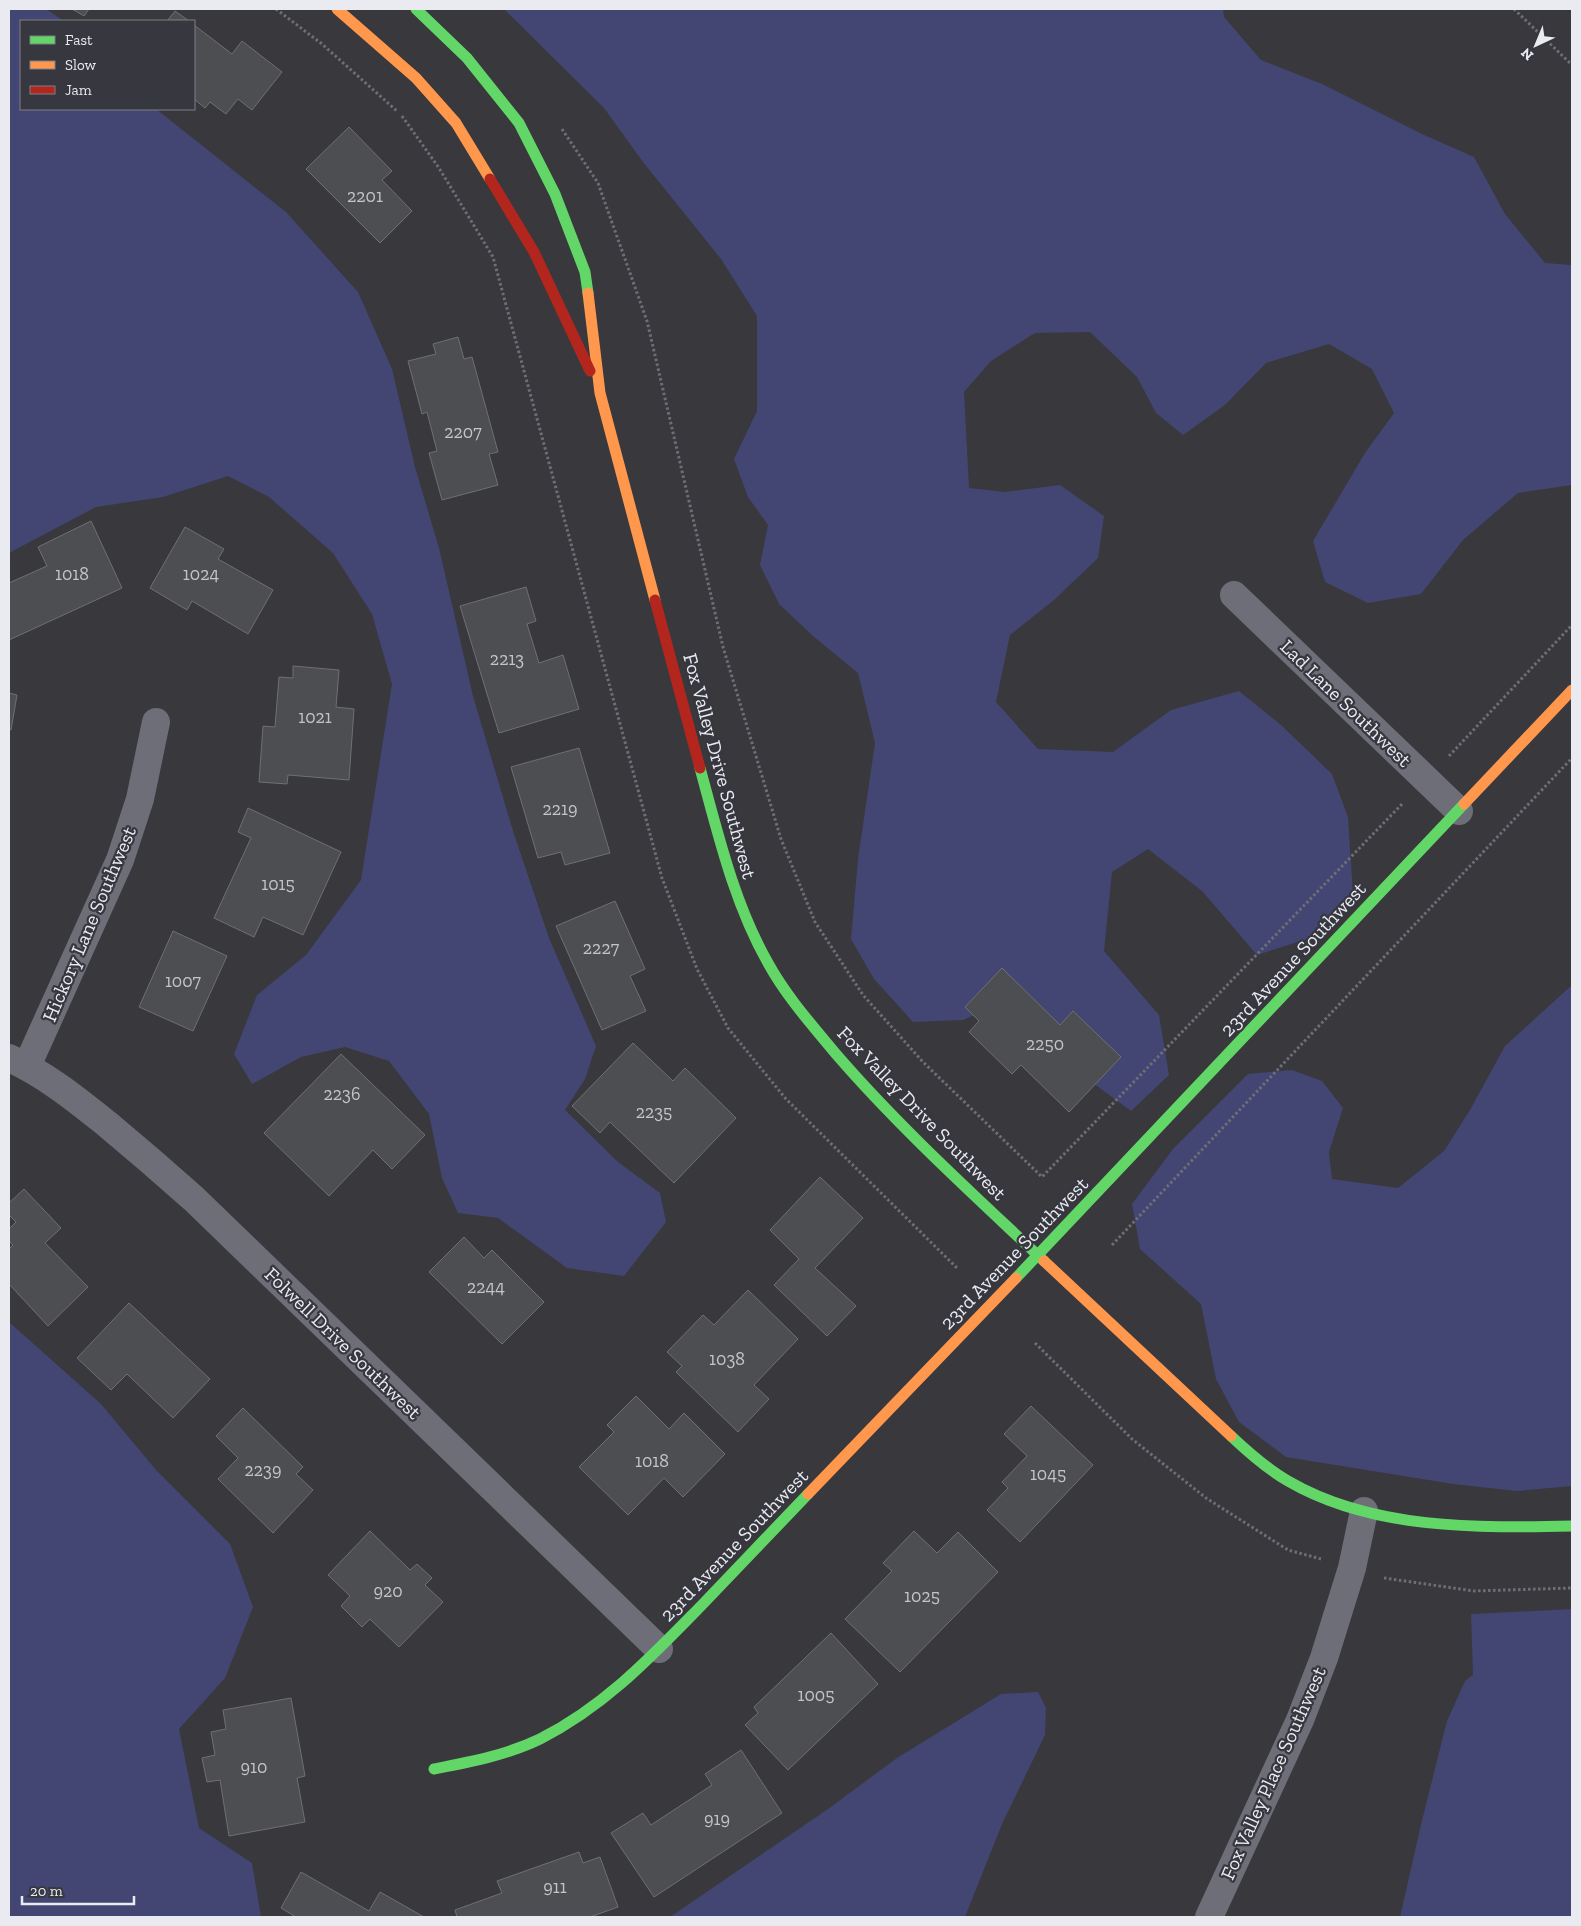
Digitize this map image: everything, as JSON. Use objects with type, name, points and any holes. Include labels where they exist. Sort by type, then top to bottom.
[{"type":"street","name":"Fox Valley Drive Southwest","points":[[337,9],[416,78],[456,123],[534,252],[600,393]]},
{"type":"street","name":"Fox Valley Drive Southwest","points":[[416,9],[468,58],[519,123],[555,194],[585,272],[600,393],[702,774],[739,904],[768,964],[807,1020],[897,1120],[1038,1255],[1254,1458],[1299,1488],[1364,1511],[1404,1518],[1478,1527],[1572,1526]]},
{"type":"street","name":"Lad Lane Southwest","points":[[1234,595],[1459,811]]},
{"type":"street","name":"23rd Avenue Southwest","points":[[434,1769],[492,1757],[546,1736],[568,1724],[616,1690],[659,1650],[1038,1255],[1572,690]]},
{"type":"street","name":"Hickory Lane Southwest","points":[[18,1062],[120,860],[142,792],[156,722]]},
{"type":"street","name":"Folwell Drive Southwest","points":[[18,1062],[81,1103],[153,1162],[194,1199],[659,1650]]},
{"type":"street","name":"Fox Valley Place Southwest","points":[[1209,1917],[1300,1720],[1312,1689],[1352,1568],[1364,1511]]},
{"type":"path","points":[[276,9],[322,44],[399,113],[439,168],[493,257],[662,878],[697,969],[728,1028],[786,1099],[958,1269]]},
{"type":"path","points":[[1514,9],[1572,65]]},
{"type":"path","points":[[560,126],[598,183],[647,321],[723,647],[781,839],[815,922],[864,995],[923,1062],[1042,1177],[1572,625]]},
{"type":"path","points":[[1112,1245],[1572,758]]},
{"type":"shaded area","points":[[9,9],[46,9],[62,20],[20,20],[20,110],[157,110],[286,212],[358,292],[392,369],[415,467],[439,548],[473,696],[513,831],[549,938],[596,1046],[585,1079],[565,1110],[618,1162],[660,1193],[666,1222],[624,1276],[567,1268],[498,1218],[458,1213],[442,1178],[429,1114],[389,1061],[345,1047],[301,1057],[252,1084],[234,1054],[257,995],[306,955],[361,880],[392,684],[372,614],[333,553],[269,497],[228,476],[163,497],[96,507],[9,553]]},
{"type":"shaded area","points":[[504,9],[1223,9],[1224,17],[1261,60],[1322,84],[1422,134],[1474,157],[1505,214],[1545,263],[1572,265],[1572,485],[1518,493],[1463,540],[1421,594],[1368,603],[1325,582],[1313,541],[1365,453],[1394,413],[1372,369],[1329,344],[1266,363],[1225,405],[1183,435],[1156,413],[1137,377],[1090,332],[1035,333],[991,361],[964,392],[969,488],[1005,492],[1060,485],[1104,516],[1098,558],[1054,600],[1010,635],[996,702],[1038,749],[1113,752],[1171,710],[1239,691],[1281,725],[1332,774],[1348,817],[1353,895],[1307,939],[1257,955],[1202,891],[1148,849],[1112,872],[1104,951],[1159,1015],[1169,1075],[1131,1111],[1082,1075],[1010,999],[963,1020],[913,1022],[874,979],[851,939],[858,859],[875,743],[858,673],[813,636],[779,604],[760,565],[768,525],[748,497],[734,459],[757,411],[757,316],[721,259],[643,162],[604,108]]},
{"type":"shaded area","points":[[1572,985],[1572,1486],[1517,1491],[1453,1484],[1286,1457],[1239,1422],[1216,1379],[1201,1304],[1140,1249],[1132,1204],[1173,1149],[1248,1074],[1292,1070],[1322,1081],[1343,1108],[1329,1152],[1332,1179],[1398,1188],[1444,1151],[1470,1110],[1505,1046]]},
{"type":"shaded area","points":[[9,1322],[101,1404],[156,1470],[230,1544],[253,1607],[225,1678],[179,1729],[199,1828],[252,1863],[261,1917],[9,1917]]},
{"type":"shaded area","points":[[1572,1609],[1572,1917],[1400,1917],[1447,1721],[1465,1681],[1473,1675],[1471,1614]]},
{"type":"shaded area","points":[[1038,1692],[1046,1708],[1045,1735],[1002,1824],[965,1917],[670,1917],[828,1809],[897,1758],[1001,1694]]},
{"type":"building","points":[[72,9],[89,9],[84,16]]},
{"type":"building","points":[[175,11],[188,20],[168,20]]},
{"type":"building","points":[[195,26],[232,54],[242,41],[282,72],[252,110],[238,99],[226,114],[210,102],[205,108],[195,100]]},
{"type":"building","points":[[349,127],[392,171],[382,180],[412,211],[380,243],[306,169]]},
{"type":"building","points":[[458,337],[464,359],[472,357],[498,452],[489,454],[498,485],[442,500],[429,453],[437,451],[427,412],[422,414],[408,361],[436,354],[433,344]]},
{"type":"building","points":[[91,521],[122,588],[9,640],[9,583],[47,566],[38,547]]},
{"type":"building","points":[[185,527],[224,549],[218,559],[273,590],[248,634],[192,601],[187,610],[150,588]]},
{"type":"building","points":[[526,587],[536,621],[527,624],[539,663],[563,655],[579,709],[499,733],[460,606]]},
{"type":"building","points":[[293,666],[339,670],[336,707],[354,709],[349,780],[288,775],[287,784],[259,782],[263,726],[275,727],[279,677],[293,678]]},
{"type":"building","points":[[9,693],[17,695],[11,730],[9,729]]},
{"type":"building","points":[[579,748],[610,853],[565,865],[561,852],[538,858],[511,767]]},
{"type":"building","points":[[248,808],[341,852],[303,935],[263,917],[254,937],[214,918],[251,838],[238,832]]},
{"type":"building","points":[[615,901],[645,969],[630,976],[646,1011],[602,1030],[556,926]]},
{"type":"building","points":[[173,931],[227,956],[193,1031],[139,1007]]},
{"type":"building","points":[[1002,968],[1060,1025],[1073,1011],[1121,1057],[1069,1112],[1021,1065],[1012,1074],[969,1032],[979,1021],[965,1007]]},
{"type":"building","points":[[633,1043],[673,1081],[685,1068],[736,1118],[674,1183],[610,1122],[600,1133],[572,1106]]},
{"type":"building","points":[[341,1054],[425,1135],[392,1169],[373,1150],[329,1196],[264,1133]]},
{"type":"building","points":[[820,1177],[863,1218],[815,1268],[856,1306],[827,1336],[774,1285],[799,1259],[770,1230]]},
{"type":"building","points":[[24,1189],[61,1228],[45,1243],[88,1287],[48,1326],[9,1284],[9,1249],[13,1245],[9,1241],[9,1229],[16,1222],[9,1215],[9,1203]]},
{"type":"building","points":[[464,1237],[484,1258],[492,1250],[544,1302],[502,1344],[429,1272]]},
{"type":"building","points":[[748,1290],[798,1339],[754,1385],[769,1399],[738,1432],[676,1372],[682,1366],[667,1352],[703,1315],[714,1325]]},
{"type":"building","points":[[129,1303],[210,1379],[173,1418],[127,1374],[111,1390],[77,1358]]},
{"type":"building","points":[[636,1396],[669,1429],[684,1413],[725,1454],[683,1497],[664,1478],[628,1515],[579,1467],[614,1432],[607,1425]]},
{"type":"building","points":[[1031,1406],[1093,1465],[1020,1542],[987,1510],[1008,1488],[1002,1482],[1027,1456],[1004,1434]]},
{"type":"building","points":[[243,1408],[303,1467],[296,1474],[313,1490],[273,1533],[218,1479],[238,1458],[216,1436]]},
{"type":"building","points":[[370,1531],[410,1570],[417,1564],[432,1578],[425,1585],[443,1602],[399,1647],[370,1619],[362,1627],[341,1606],[350,1596],[328,1575]]},
{"type":"building","points":[[914,1531],[937,1553],[958,1532],[998,1572],[900,1672],[845,1619],[892,1571],[883,1563]]},
{"type":"building","points":[[831,1633],[878,1684],[788,1770],[745,1725],[758,1713],[754,1707]]},
{"type":"building","points":[[291,1698],[305,1776],[297,1778],[305,1822],[229,1836],[220,1780],[207,1782],[202,1758],[215,1755],[211,1732],[226,1729],[223,1710]]},
{"type":"building","points":[[741,1750],[782,1813],[654,1897],[611,1833],[643,1813],[651,1825],[712,1785],[705,1774]]},
{"type":"building","points":[[579,1852],[583,1863],[600,1857],[618,1907],[590,1917],[457,1917],[455,1910],[502,1893],[497,1881]]},
{"type":"building","points":[[301,1872],[369,1911],[380,1892],[424,1917],[296,1917],[281,1908]]},
{"type":"traffic: fast","points":[[416,9],[467,58],[519,123],[555,194],[585,272],[588,293]]},
{"type":"traffic: fast","points":[[700,768],[720,843],[736,892],[756,940],[783,987],[860,1081],[937,1160],[1044,1261]]},
{"type":"traffic: fast","points":[[1016,1278],[1464,804]]},
{"type":"traffic: fast","points":[[1231,1436],[1258,1460],[1288,1481],[1320,1497],[1355,1509],[1426,1523],[1463,1526],[1572,1526]]},
{"type":"traffic: fast","points":[[434,1769],[461,1764],[527,1745],[585,1712],[626,1680],[645,1662],[808,1494]]},
{"type":"traffic: slow","points":[[337,9],[416,78],[456,123],[490,179]]},
{"type":"traffic: slow","points":[[588,293],[600,393],[655,600]]},
{"type":"traffic: slow","points":[[1464,804],[1572,690]]},
{"type":"traffic: slow","points":[[1044,1261],[1231,1436]]},
{"type":"traffic: slow","points":[[808,1494],[1016,1278]]},
{"type":"traffic: jam","points":[[490,179],[534,252],[590,371]]},
{"type":"traffic: jam","points":[[655,600],[700,768]]}]
